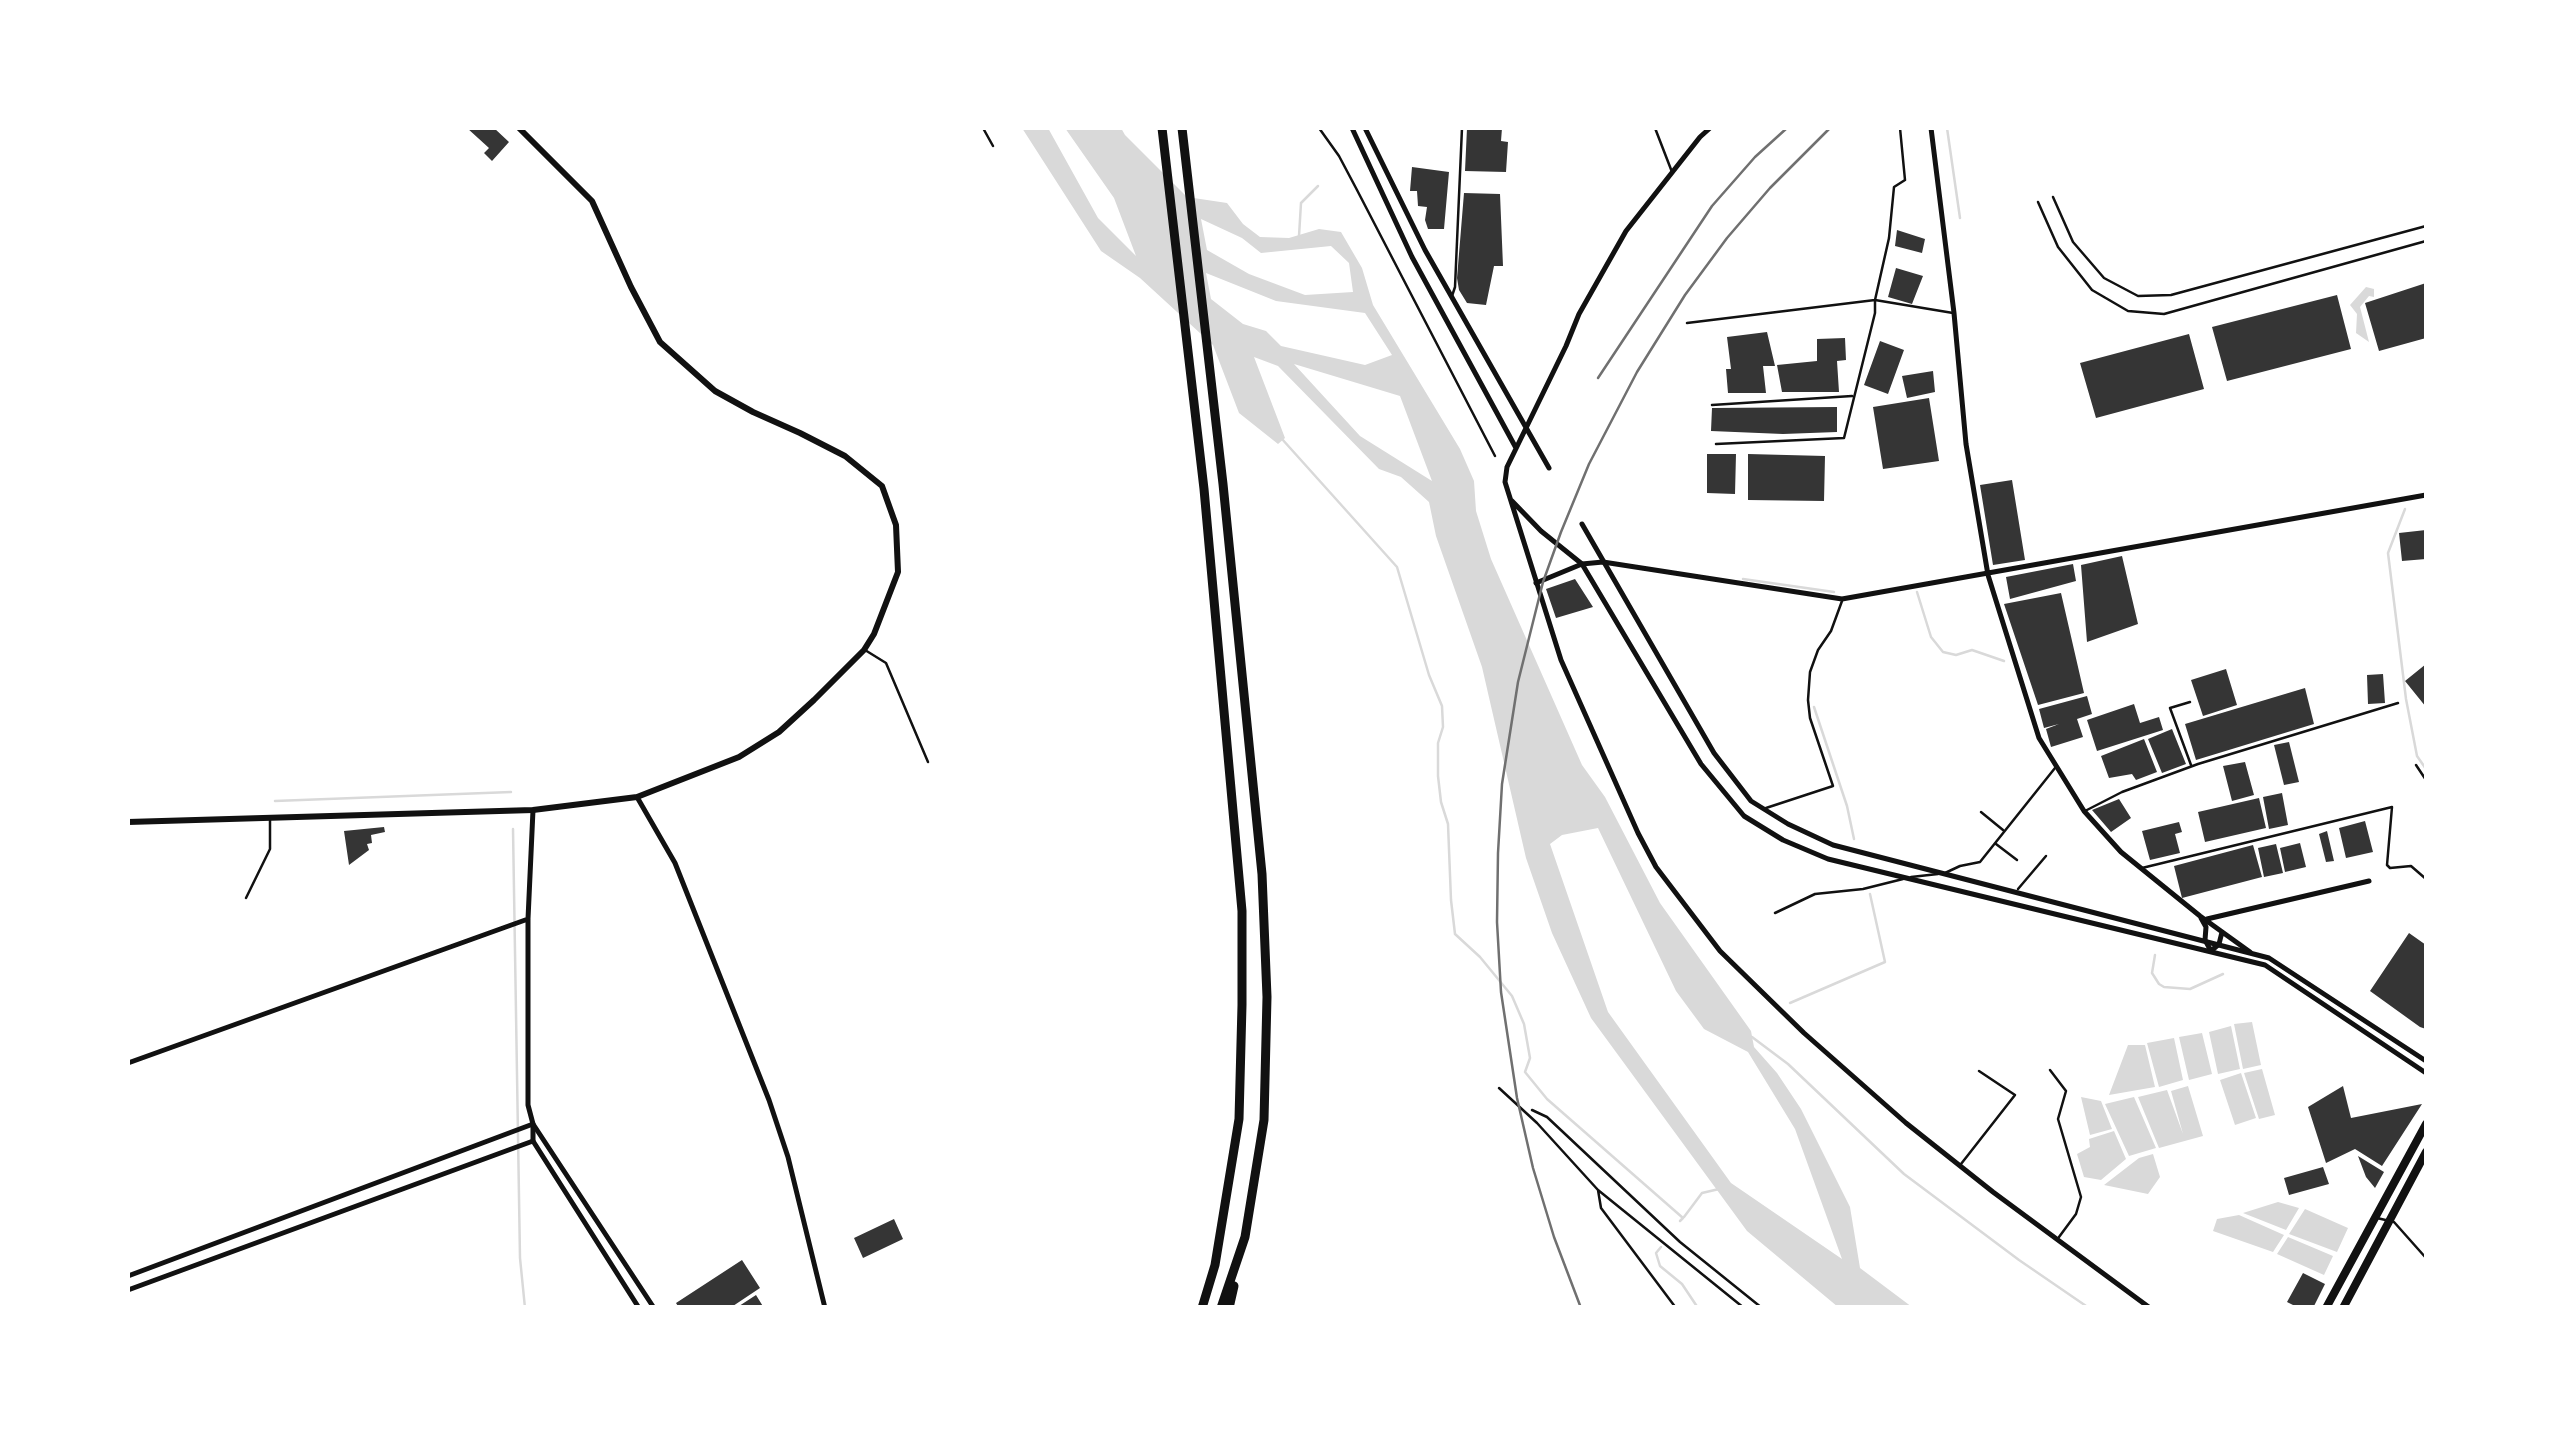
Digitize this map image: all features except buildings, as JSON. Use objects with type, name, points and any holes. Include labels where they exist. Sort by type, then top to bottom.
[{"type":"highway","points":[[1162,128],[1204,489],[1242,911],[1238,1118],[1215,1265],[1202,1308]]},
{"type":"highway","points":[[1182,128],[1262,874],[1268,997],[1264,1120],[1246,1237],[1228,1308]]},
{"type":"highway","points":[[1221,1308],[1246,1237]]},
{"type":"main road","points":[[128,822],[534,810],[637,797],[739,757],[779,732],[864,650],[874,634],[898,572],[896,525],[882,486],[845,456],[714,391],[660,342],[630,287],[592,201],[518,128]]},
{"type":"main road","points":[[2326,1308],[2426,1124]]},
{"type":"main road","points":[[2342,1308],[2426,1152]]},
{"type":"street","points":[[1352,128],[1412,257],[1516,448]]},
{"type":"street","points":[[1365,128],[1416,234],[1548,468]]},
{"type":"street","points":[[1710,128],[1626,231],[1579,314],[1506,467],[1505,482],[1561,660],[1656,867],[1720,951],[1804,1034],[1906,1122],[2150,1308]]},
{"type":"street","points":[[1931,128],[1966,444],[1988,575],[2038,738],[2084,811],[2122,852],[2250,952]]},
{"type":"street","points":[[1536,582],[1582,564],[1603,562],[1842,599],[2426,495]]},
{"type":"street","points":[[1510,498],[1541,531],[1582,564],[1701,764],[1744,816],[1783,840],[1828,859],[2264,965],[2426,1073]]},
{"type":"street","points":[[1582,524],[1714,753],[1751,801],[1833,845],[2269,958],[2426,1061]]},
{"type":"street","points":[[637,797],[674,863],[779,1127],[826,1308]]},
{"type":"street","points":[[534,810],[528,919],[528,1105],[533,1141],[639,1308]]},
{"type":"street","points":[[2202,918],[2369,881]]},
{"type":"street","points":[[2202,918],[2211,951]]},
{"type":"street","points":[[128,1063],[528,919]]},
{"type":"street","points":[[2211,951],[2220,944],[2222,932]]},
{"type":"street","points":[[128,1276],[533,1124]]},
{"type":"street","points":[[533,1124],[654,1308]]},
{"type":"street","points":[[128,1290],[533,1141]]},
{"type":"lane","points":[[983,128],[993,146]]},
{"type":"lane","points":[[1319,128],[1339,156],[1495,456]]},
{"type":"lane","points":[[1452,298],[1462,128]]},
{"type":"lane","points":[[1655,128],[1672,172]]},
{"type":"lane","points":[[1716,444],[1844,438],[1875,313],[1894,187],[1905,180],[1900,128]]},
{"type":"lane","points":[[2053,197],[2073,242],[2104,278],[2138,296],[2171,295],[2426,226]]},
{"type":"lane","points":[[2038,202],[2058,247],[2092,290],[2128,311],[2164,314],[2426,241]]},
{"type":"lane","points":[[1687,324],[1874,300],[1954,313]]},
{"type":"lane","points":[[1712,405],[1854,396]]},
{"type":"lane","points":[[1764,809],[1833,786],[1810,718],[1808,700],[1810,672],[1842,599]]},
{"type":"lane","points":[[864,650],[886,662],[928,762]]},
{"type":"lane","points":[[2190,702],[2170,708],[2192,767]]},
{"type":"lane","points":[[2084,811],[2122,792],[2192,767],[2398,703]]},
{"type":"lane","points":[[2416,765],[2426,780]]},
{"type":"lane","points":[[1775,913],[1815,894],[1942,874],[1980,862],[2056,767]]},
{"type":"lane","points":[[2140,869],[2392,807],[2387,865],[2411,866],[2426,879]]},
{"type":"lane","points":[[1981,812],[2004,831]]},
{"type":"lane","points":[[246,898],[270,848],[270,817]]},
{"type":"lane","points":[[1995,843],[2017,860]]},
{"type":"lane","points":[[2016,892],[2046,856]]},
{"type":"lane","points":[[2050,1070],[2066,1090],[2058,1118],[2081,1197],[2076,1214],[2058,1238]]},
{"type":"lane","points":[[1960,1166],[2015,1095],[1979,1071]]},
{"type":"lane","points":[[1499,1088],[1537,1122],[1598,1190],[1744,1308]]},
{"type":"lane","points":[[1598,1190],[1601,1208],[1676,1308]]},
{"type":"lane","points":[[2376,1218],[2394,1222],[2426,1258]]},
{"type":"path","points":[[1531,1110],[1546,1117],[1680,1242],[1762,1308]]},
{"type":"shaded area","points":[[1022,128],[1048,128],[1098,218],[1136,256],[1114,198],[1065,128],[1121,128],[1187,197],[1227,203],[1243,224],[1260,237],[1289,238],[1319,229],[1341,232],[1362,268],[1373,305],[1460,449],[1474,481],[1476,511],[1491,559],[1582,765],[1605,797],[1660,903],[1751,1031],[1754,1047],[1801,1109],[1850,1207],[1860,1268],[1912,1307],[1838,1307],[1747,1231],[1591,1018],[1552,933],[1526,858],[1482,667],[1436,536],[1429,502],[1401,477],[1379,469],[1278,366],[1254,357],[1285,438],[1278,444],[1239,413],[1213,345],[1140,278],[1101,251]],"holes":[[[1201,219],[1242,238],[1261,253],[1331,246],[1349,263],[1353,292],[1305,295],[1249,274],[1207,250]],[[1206,273],[1276,301],[1365,313],[1392,355],[1365,365],[1281,346],[1266,331],[1243,324],[1211,299]],[[1294,364],[1400,396],[1432,481],[1360,436]],[[1598,828],[1676,991],[1704,1029],[1748,1052],[1795,1129],[1842,1259],[1731,1183],[1608,1012],[1550,844],[1562,835]]]},
{"type":"shaded area","points":[[2366,287],[2374,289],[2374,297],[2369,296],[2360,307],[2369,342],[2356,333],[2357,314],[2350,305]]},
{"type":"shaded area","points":[[2252,1022],[2261,1065],[2243,1069],[2234,1024]]},
{"type":"shaded area","points":[[2231,1026],[2240,1069],[2218,1074],[2209,1032]]},
{"type":"shaded area","points":[[2202,1033],[2212,1074],[2189,1080],[2179,1037]]},
{"type":"shaded area","points":[[2174,1038],[2183,1080],[2159,1087],[2147,1043]]},
{"type":"shaded area","points":[[2128,1045],[2145,1045],[2155,1087],[2109,1095]]},
{"type":"shaded area","points":[[2262,1069],[2275,1115],[2259,1119],[2244,1073]]},
{"type":"shaded area","points":[[2241,1073],[2256,1118],[2235,1125],[2220,1080]]},
{"type":"shaded area","points":[[2188,1086],[2203,1136],[2159,1148],[2138,1097],[2167,1090],[2183,1134],[2171,1091]]},
{"type":"shaded area","points":[[2081,1097],[2101,1101],[2112,1129],[2090,1135]]},
{"type":"shaded area","points":[[2134,1097],[2156,1148],[2129,1156],[2105,1104]]},
{"type":"shaded area","points":[[2114,1131],[2126,1159],[2101,1180],[2084,1177],[2077,1154],[2090,1147],[2089,1139]]},
{"type":"shaded area","points":[[2153,1154],[2160,1177],[2148,1194],[2104,1185],[2139,1158]]},
{"type":"shaded area","points":[[2278,1202],[2299,1208],[2286,1230],[2243,1213]]},
{"type":"shaded area","points":[[2305,1209],[2348,1228],[2337,1252],[2289,1234]]},
{"type":"shaded area","points":[[2239,1215],[2284,1235],[2273,1252],[2213,1231],[2217,1219]]},
{"type":"shaded area","points":[[2288,1237],[2333,1256],[2324,1275],[2277,1254]]},
{"type":"waterway","points":[[1947,128],[1960,218]]},
{"type":"waterway","points":[[1299,236],[1301,203],[1318,186]]},
{"type":"waterway","points":[[1282,439],[1397,567],[1442,706],[1438,776],[1448,824],[1455,934],[1512,996],[1524,1024],[1530,1058],[1525,1072],[1547,1099],[1683,1218],[1680,1221]]},
{"type":"waterway","points":[[2405,509],[2388,553],[2406,699],[2417,756],[2426,769]]},
{"type":"waterway","points":[[1743,579],[1834,592]]},
{"type":"waterway","points":[[1917,592],[1931,637],[1943,652],[1956,655],[1972,650],[2004,661]]},
{"type":"waterway","points":[[1814,707],[1854,839]]},
{"type":"waterway","points":[[275,801],[511,792]]},
{"type":"waterway","points":[[513,829],[520,1258],[525,1308]]},
{"type":"waterway","points":[[1790,1003],[1885,962],[1870,894]]},
{"type":"waterway","points":[[2155,955],[2152,973],[2164,987],[2190,989],[2223,974]]},
{"type":"waterway","points":[[1752,1037],[1788,1064],[1904,1174],[2089,1308]]},
{"type":"waterway","points":[[1684,1217],[1702,1193],[1719,1189]]},
{"type":"waterway","points":[[1661,1247],[1656,1253],[1660,1266],[1682,1284],[1698,1308]]},
{"type":"railway","points":[[1598,378],[1712,206],[1787,128]]},
{"type":"railway","points":[[1581,1308],[1533,1168],[1517,1098],[1501,992],[1498,853],[1502,784],[1518,682],[1543,582],[1561,532],[1589,464],[1637,372],[1685,295],[1727,238],[1830,128]]}]
